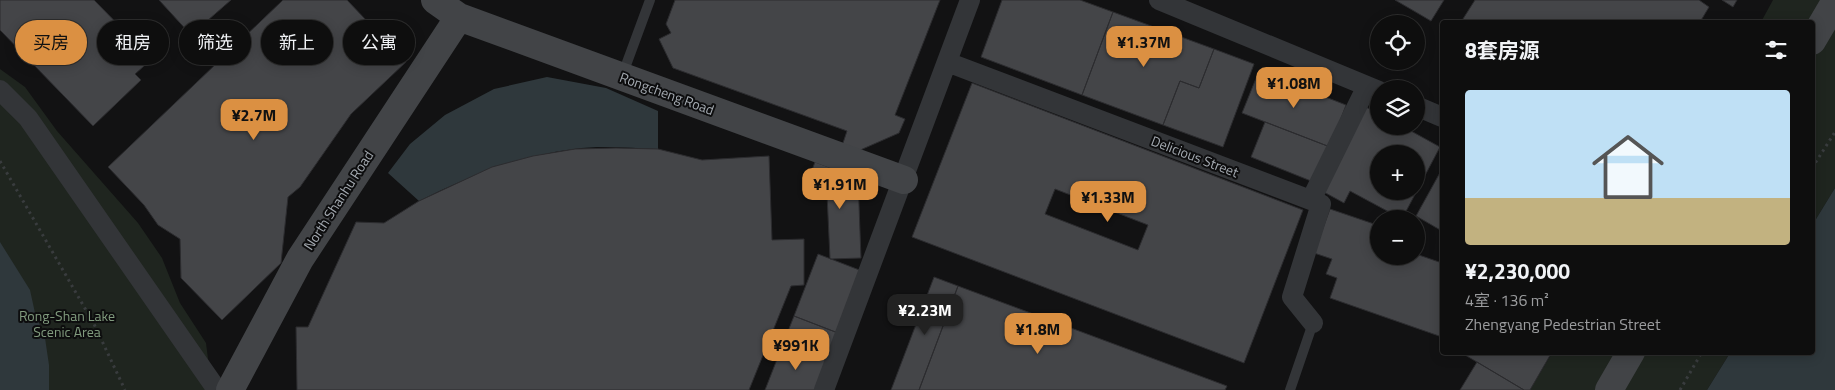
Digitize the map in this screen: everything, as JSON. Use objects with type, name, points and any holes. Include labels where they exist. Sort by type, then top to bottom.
[{"type":"street","name":"Rongcheng Road","points":[[434,0],[459,17],[904,180]]},
{"type":"street","points":[[824,390],[970,0]]},
{"type":"street","points":[[1159,0],[1370,87]]},
{"type":"street","points":[[1815,36],[1835,2]]},
{"type":"street","name":"North Shanhu Road","points":[[230,390],[300,259],[459,17]]},
{"type":"street","name":"Delicious Street","points":[[947,62],[1312,200]]},
{"type":"street","points":[[0,90],[28,118],[217,390]]},
{"type":"street","points":[[1313,323],[1292,297],[1321,204],[1312,200],[1370,94]]},
{"type":"street","points":[[1425,110],[1440,116]]},
{"type":"street","points":[[1609,390],[1629,355]]},
{"type":"lane","points":[[622,76],[650,0]]},
{"type":"lane","points":[[1290,390],[1313,323]]},
{"type":"path","points":[[1815,163],[1835,132]]},
{"type":"path","points":[[0,161],[94,324],[125,390]]},
{"type":"path","points":[[1680,390],[1700,355]]},
{"type":"green space","points":[[1773,0],[1835,0],[1835,188],[1815,221],[1815,20],[1762,20]]},
{"type":"green space","name":"Rong-Shan Lake Scenic Area","points":[[0,69],[25,87],[57,131],[138,223],[162,258],[180,303],[206,343],[212,390],[0,390]]},
{"type":"green space","points":[[1551,355],[1729,355],[1707,390],[1530,390]]},
{"type":"shaded area","points":[[547,77],[606,88],[658,111],[658,149],[595,147],[553,152],[494,168],[456,183],[419,201],[388,173],[410,144],[445,115],[494,89]]},
{"type":"shaded area","points":[[1835,188],[1835,390],[1707,390],[1729,355],[1815,355],[1815,221]]},
{"type":"shaded area","points":[[0,242],[30,290],[35,313],[45,338],[49,365],[49,390],[0,390]]},
{"type":"building","points":[[0,0],[94,0],[114,20],[97,20],[97,65],[145,65],[135,74],[141,80],[93,126],[34,65],[87,65],[87,20],[15,20],[15,45],[0,30]]},
{"type":"building","points":[[159,0],[231,0],[208,20],[179,20],[179,22]]},
{"type":"building","points":[[283,0],[347,0],[366,20],[343,20],[343,65],[403,65],[351,114],[300,187],[288,197],[281,263],[222,320],[181,278],[180,239],[158,225],[144,205],[108,167],[215,65],[251,65],[251,31],[261,21],[261,65],[333,65],[333,20],[262,20]]},
{"type":"building","points":[[675,0],[940,0],[895,115],[905,119],[899,133],[858,151],[842,146],[847,131],[673,68],[659,39],[671,33],[666,24]]},
{"type":"building","points":[[1002,0],[1080,0],[1113,12],[1082,95],[981,57]]},
{"type":"building","points":[[1395,0],[1444,0],[1431,21],[1425,18],[1425,15],[1421,15]]},
{"type":"building","points":[[1475,0],[1699,0],[1709,7],[1701,20],[1462,20]]},
{"type":"building","points":[[1722,0],[1737,0],[1733,7]]},
{"type":"building","points":[[1113,12],[1214,49],[1199,88],[1180,81],[1163,125],[1082,95]]},
{"type":"building","points":[[1214,49],[1254,64],[1223,147],[1163,125],[1180,81],[1199,88]]},
{"type":"building","points":[[1259,71],[1346,105],[1330,147],[1242,113]]},
{"type":"building","points":[[972,83],[1303,210],[1244,363],[912,237]],"holes":[[[1055,189],[1148,225],[1138,250],[1045,214]]]},
{"type":"building","points":[[1366,107],[1370,109],[1370,135],[1418,135],[1440,147],[1425,175],[1425,145],[1370,145],[1370,200],[1412,200],[1407,210],[1385,210],[1350,191],[1344,203],[1322,191]]},
{"type":"building","points":[[1265,122],[1330,147],[1316,183],[1251,157]]},
{"type":"building","points":[[575,149],[658,149],[702,160],[769,156],[772,240],[804,239],[804,285],[791,286],[749,390],[297,390],[296,327],[308,327],[356,222],[384,223],[419,201],[492,167],[533,156]]},
{"type":"building","points":[[815,162],[858,178],[861,258],[830,259],[827,194],[806,186]]},
{"type":"building","points":[[1440,173],[1440,230],[1425,221],[1425,210],[1419,210]]},
{"type":"building","points":[[1330,209],[1370,223],[1370,265],[1425,265],[1425,257],[1440,262],[1440,336],[1330,298],[1337,278],[1326,274],[1332,259],[1314,253]]},
{"type":"building","points":[[818,254],[862,271],[838,333],[794,316]]},
{"type":"building","points":[[934,277],[958,286],[919,390],[891,390]]},
{"type":"building","points":[[958,286],[1227,386],[1225,390],[919,390]]},
{"type":"building","points":[[794,316],[838,333],[828,361],[783,344]]},
{"type":"building","points":[[783,344],[828,361],[816,390],[765,390]]},
{"type":"building","points":[[1465,355],[1550,355],[1530,390],[1524,390]]},
{"type":"building","points":[[1477,362],[1524,390],[1460,390]]}]
